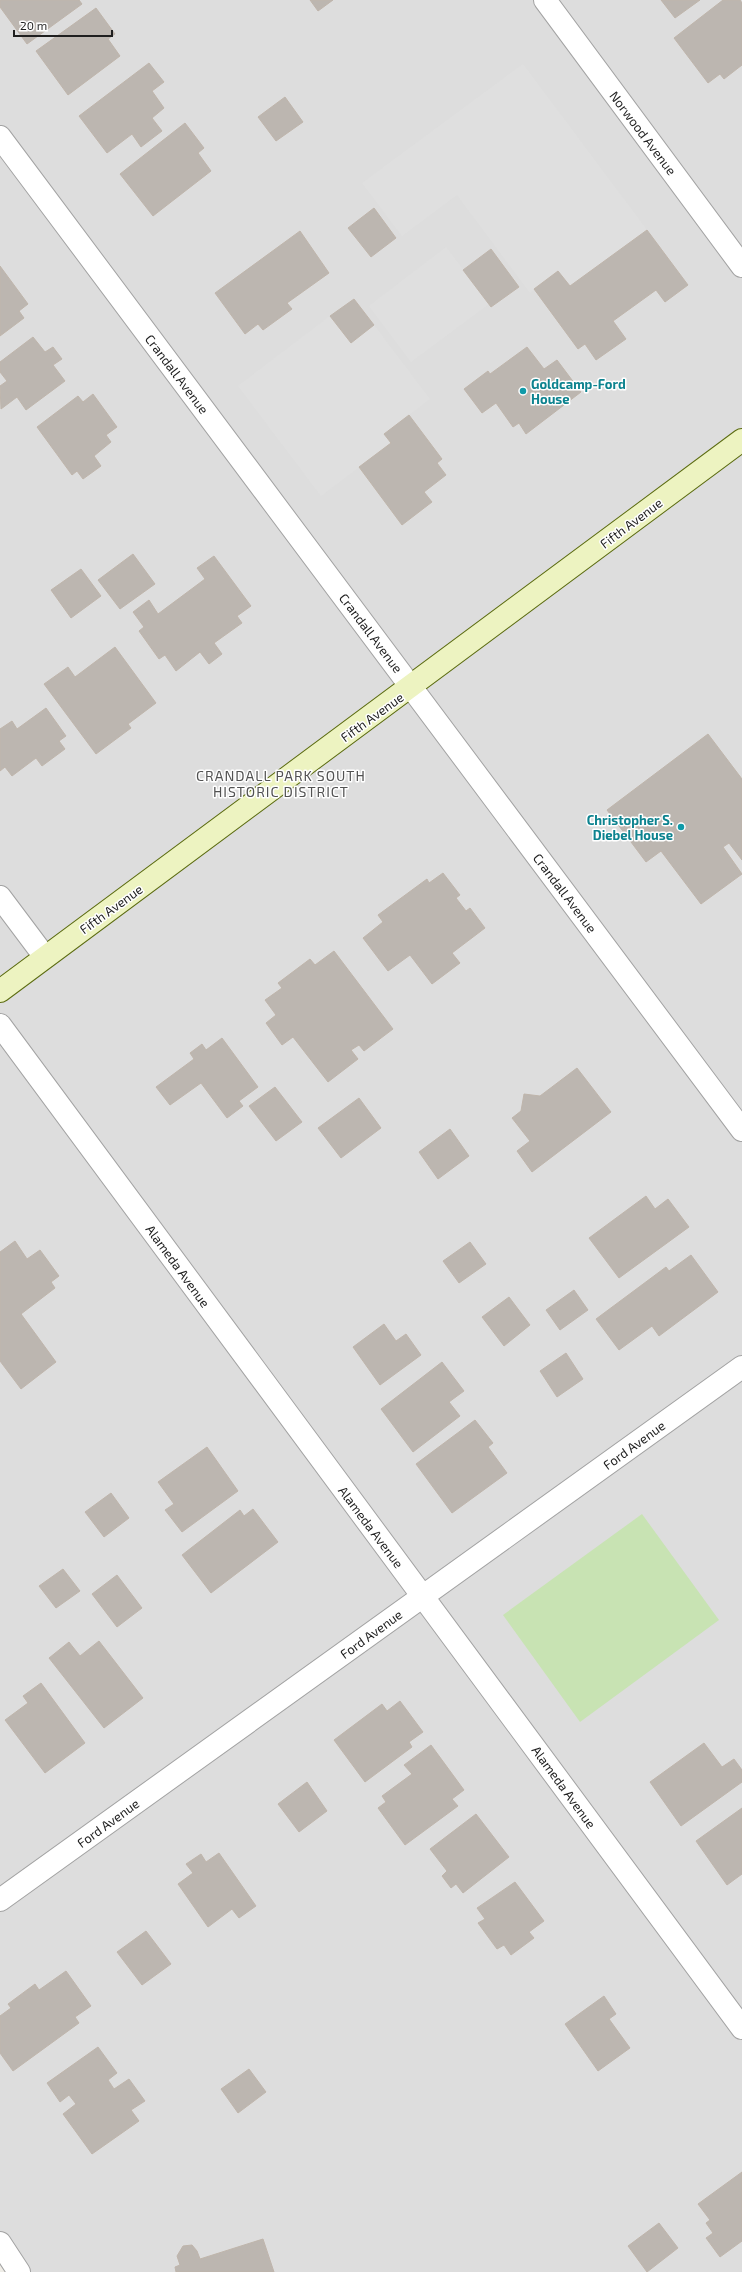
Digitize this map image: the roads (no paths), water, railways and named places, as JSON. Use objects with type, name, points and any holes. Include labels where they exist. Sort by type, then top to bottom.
[{"type":"street","name":"Norwood Avenue","points":[[545,0],[742,266]]},
{"type":"street","name":"Crandall Avenue","points":[[0,137],[742,1130]]},
{"type":"street","name":"Fifth Avenue","points":[[0,991],[411,688],[742,440]]},
{"type":"street","points":[[0,897],[45,957]]},
{"type":"street","name":"Alameda Avenue","points":[[0,1025],[742,2028]]},
{"type":"street","name":"Ford Avenue","points":[[0,1900],[742,1367]]},
{"type":"street","points":[[0,2243],[19,2272]]},
{"type":"place","name":"Goldcamp-Ford House","points":[[523,391]]},
{"type":"place","name":"Christopher S. Diebel House","points":[[681,827]]},
{"type":"district","name":"CRANDALL PARK SOUTH HISTORIC DISTRICT","points":[[281,784]]}]
